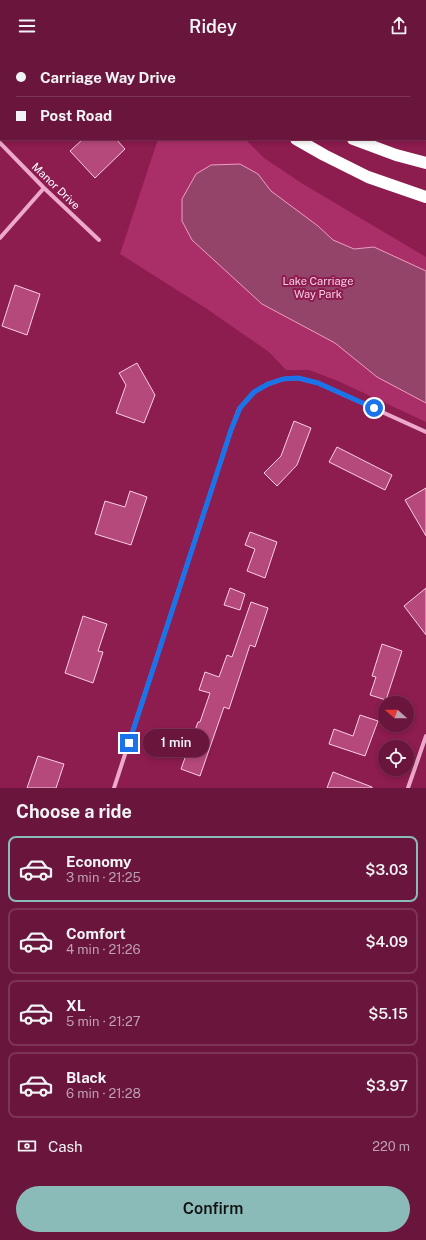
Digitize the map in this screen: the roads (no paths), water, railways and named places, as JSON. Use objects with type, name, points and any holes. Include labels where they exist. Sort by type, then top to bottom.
[{"type":"highway","points":[[298,140],[368,177],[426,197]]},
{"type":"highway","points":[[356,140],[396,155],[426,163]]},
{"type":"street","name":"Manor Drive","points":[[0,143],[44,188],[100,240]]},
{"type":"street","points":[[0,238],[44,188]]},
{"type":"street","points":[[114,788],[231,430],[240,408],[254,392],[268,384],[283,379],[298,378],[318,383],[426,432]]},
{"type":"street","points":[[408,788],[426,736]]},
{"type":"park label","name":"Lake Carriage Way Park","points":[[318,287]]}]
